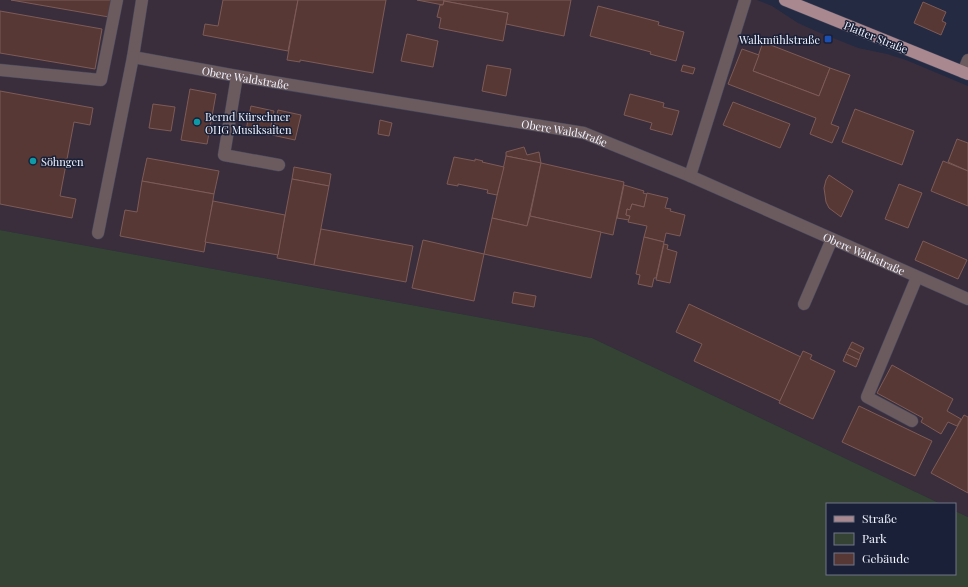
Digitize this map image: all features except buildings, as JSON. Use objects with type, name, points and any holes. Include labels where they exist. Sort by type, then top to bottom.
[{"type":"main road","name":"Platter Straße","points":[[785,0],[803,4],[966,73]]},
{"type":"street","points":[[0,70],[101,80],[117,0]]},
{"type":"street","points":[[98,233],[133,57],[142,0]]},
{"type":"street","points":[[690,176],[745,0]]},
{"type":"street","name":"Obere Waldstraße","points":[[133,57],[237,76],[584,133],[690,176],[968,299]]},
{"type":"street","points":[[966,73],[968,60]]},
{"type":"street","points":[[237,76],[224,155],[279,165]]},
{"type":"street","points":[[804,304],[832,239]]},
{"type":"street","points":[[912,421],[867,397],[917,277]]},
{"type":"shaded area","points":[[0,0],[757,0],[772,6],[798,23],[818,32],[858,48],[887,54],[906,60],[968,86],[968,517],[956,511],[956,503],[939,503],[592,338],[0,230]]},
{"type":"green space","points":[[0,230],[592,338],[939,503],[826,503],[826,575],[956,575],[956,511],[968,517],[968,587],[0,587]]},
{"type":"place","name":"Walkmühlstraße","points":[[828,39]]},
{"type":"place","name":"Bernd Kürschner OHG Musiksaiten","points":[[197,122]]},
{"type":"place","name":"Söhngen","points":[[33,161]]}]
